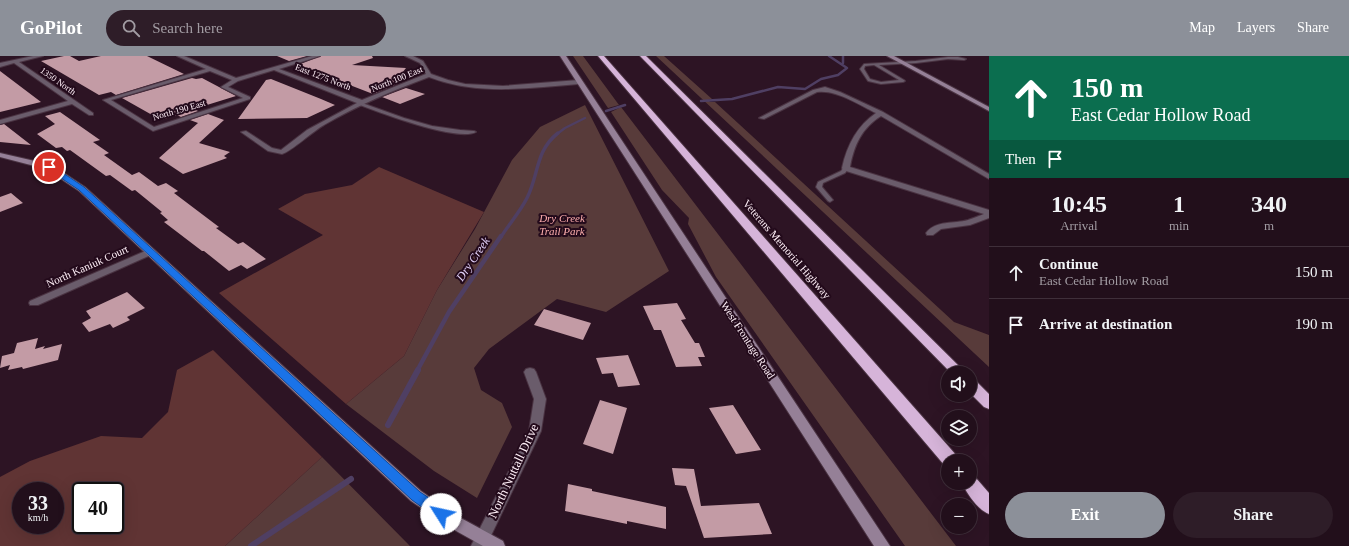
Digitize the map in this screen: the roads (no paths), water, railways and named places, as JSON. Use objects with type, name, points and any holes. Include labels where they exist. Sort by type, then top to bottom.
[{"type":"highway","name":"Veterans Memorial Highway","points":[[601,56],[944,454]]},
{"type":"highway","points":[[644,56],[952,366]]},
{"type":"highway","points":[[977,391],[989,403]]},
{"type":"highway","points":[[976,490],[989,506]]},
{"type":"street","points":[[0,65],[40,56]]},
{"type":"street","points":[[180,56],[236,80],[317,56]]},
{"type":"street","points":[[408,56],[423,63],[427,67],[429,75]]},
{"type":"street","name":"West Frontage Road","points":[[563,56],[883,546]]},
{"type":"street","points":[[890,56],[989,109]]},
{"type":"street","name":"1350 North","points":[[15,62],[91,114]]},
{"type":"street","name":"North 190 East","points":[[211,69],[106,100],[153,129],[248,98],[224,87],[236,80]]},
{"type":"street","name":"East 1275 North","points":[[275,69],[362,104]]},
{"type":"street","name":"North 100 East","points":[[244,132],[270,150],[282,152],[310,131],[397,87],[429,75],[454,84],[479,87],[504,87],[579,82]]},
{"type":"street","points":[[762,118],[815,91],[825,89],[838,93],[881,113],[989,177]]},
{"type":"street","points":[[0,122],[72,102]]},
{"type":"street","points":[[881,113],[870,120],[852,144],[846,168],[989,214]]},
{"type":"street","points":[[0,155],[49,167],[82,189],[416,496],[480,542],[498,546]]},
{"type":"street","points":[[930,233],[938,227],[970,222],[989,214]]},
{"type":"street","name":"North Kaniuk Court","points":[[34,303],[150,252]]},
{"type":"street","name":"North Nuttall Drive","points":[[480,542],[535,431],[540,398],[530,372]]},
{"type":"lane","points":[[875,64],[903,81],[881,83],[869,80],[862,69],[864,65],[875,64],[902,62],[932,60],[942,57],[964,59]]},
{"type":"lane","points":[[362,104],[442,129],[474,132]]},
{"type":"lane","points":[[830,200],[824,195],[819,187],[821,182],[843,172],[846,168]]},
{"type":"waterway","name":"Dry Creek","points":[[701,101],[732,99],[778,87],[805,89],[821,79],[838,75],[847,68],[829,56]]},
{"type":"waterway","points":[[843,56],[843,63]]},
{"type":"waterway","name":"Dry Creek","points":[[606,111],[625,105]]},
{"type":"waterway","name":"Dry Creek","points":[[557,134],[565,128],[585,118]]},
{"type":"waterway","name":"Dry Creek","points":[[501,237],[527,198],[541,155],[557,134]]},
{"type":"waterway","name":"Dry Creek","points":[[417,371],[449,312],[501,236]]},
{"type":"waterway","name":"Dry Creek","points":[[388,425],[418,370]]},
{"type":"waterway","name":"Dry Creek","points":[[251,546],[351,479]]},
{"type":"park label","name":"Dry Creek Trail Park","points":[[562,224]]}]
